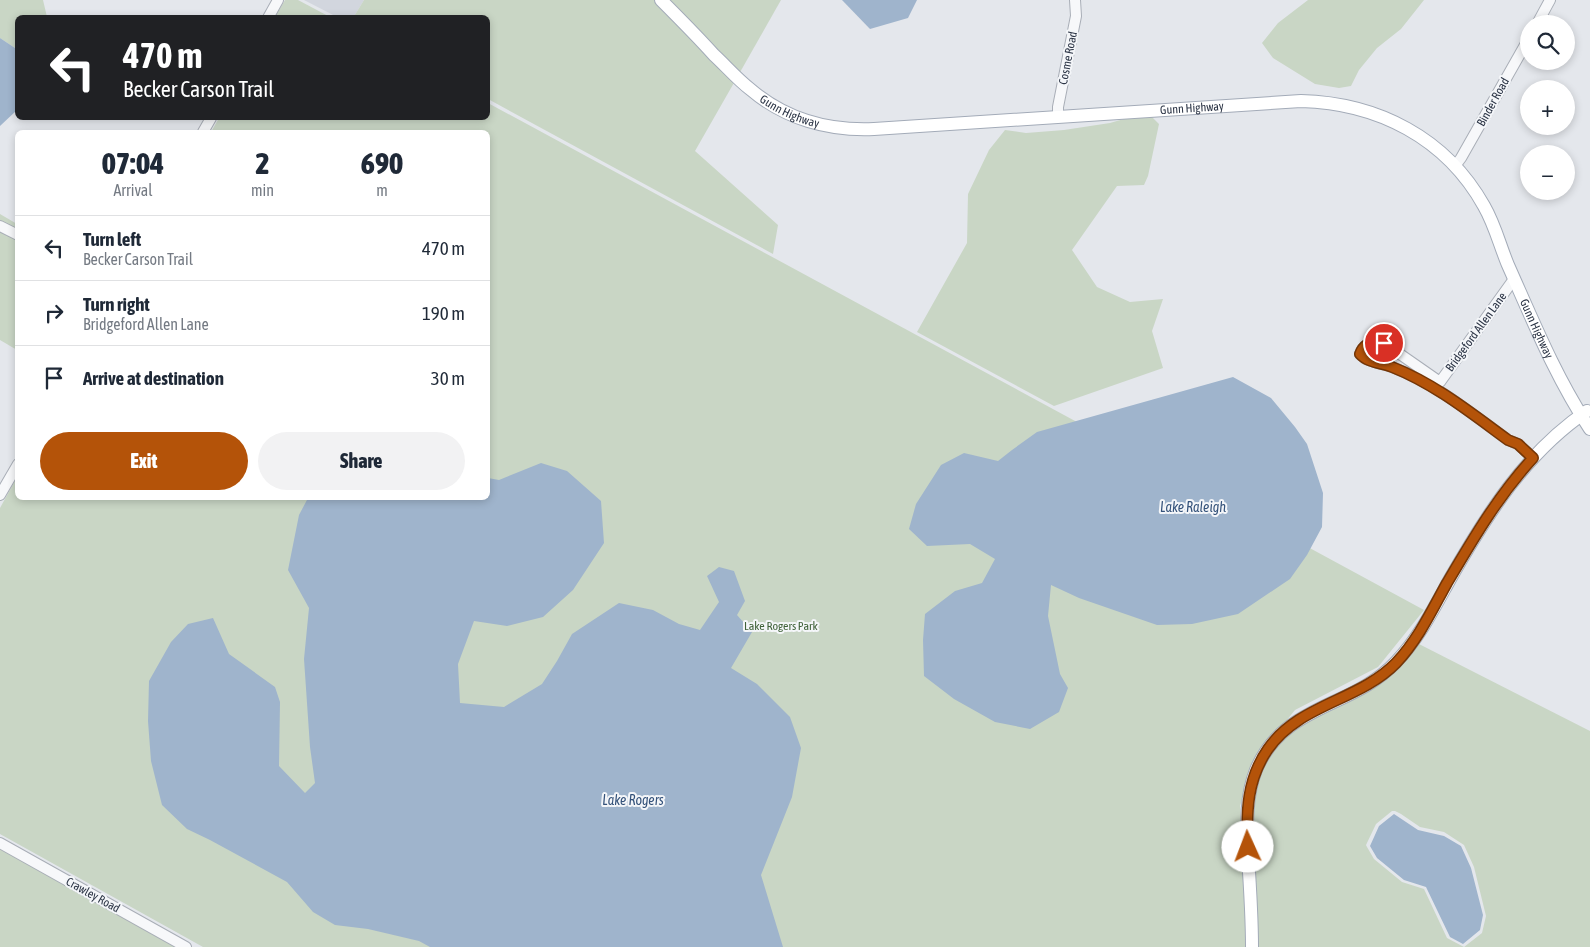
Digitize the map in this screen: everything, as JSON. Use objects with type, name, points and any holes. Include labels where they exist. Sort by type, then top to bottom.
[{"type":"main road","name":"Gunn Highway","points":[[661,0],[754,93],[788,114],[814,123],[844,129],[874,129],[1289,102],[1332,103],[1366,110],[1399,124],[1426,141],[1455,166],[1478,195],[1493,224],[1514,279],[1555,368],[1586,413],[1590,429]]},
{"type":"main road","points":[[1252,947],[1247,818],[1250,791],[1262,759],[1274,741],[1296,721],[1366,686],[1389,670],[1402,656],[1419,632],[1484,521],[1508,488],[1554,436],[1586,413],[1508,249],[1493,224]]},
{"type":"street","points":[[270,15],[278,0]]},
{"type":"street","name":"Cosme Road","points":[[1058,117],[1058,108],[1076,16],[1075,0]]},
{"type":"street","points":[[1542,15],[1550,0]]},
{"type":"street","name":"Binder Road","points":[[1455,166],[1520,54]]},
{"type":"street","points":[[0,226],[15,234]]},
{"type":"street","name":"Bridgeford Allen Lane","points":[[1514,279],[1440,382],[1384,343],[1376,341],[1365,346],[1360,354],[1364,358],[1392,367],[1418,379],[1448,396],[1508,440],[1518,444],[1533,458]]},
{"type":"street","points":[[0,495],[15,469]]},
{"type":"street","name":"Crawley Road","points":[[0,843],[186,947]]},
{"type":"shaded area","points":[[304,0],[364,0],[355,15],[333,15]]},
{"type":"green space","points":[[0,0],[43,0],[47,15],[15,15],[15,48],[0,38]]},
{"type":"green space","points":[[285,0],[298,0],[326,15],[276,15]]},
{"type":"green space","points":[[364,0],[656,0],[735,81],[695,151],[778,225],[773,254],[490,100],[490,15],[355,15]]},
{"type":"green space","points":[[666,0],[781,0],[739,74]]},
{"type":"green space","points":[[1308,0],[1424,0],[1401,29],[1377,48],[1359,70],[1351,86],[1339,88],[1315,84],[1273,58],[1262,43],[1278,23]]},
{"type":"green space","name":"Lake Rogers Park","points":[[490,104],[1424,610],[1378,667],[1295,710],[1255,759],[1240,806],[1247,947],[203,947],[0,834],[0,508],[15,481],[15,500],[490,500],[490,130],[212,130],[218,120],[490,120]]},
{"type":"green space","points":[[1150,115],[1159,124],[1148,176],[1144,185],[1117,186],[1072,250],[1097,287],[1130,302],[1163,299],[1152,331],[1163,368],[1054,406],[917,332],[967,243],[968,194],[989,150],[1005,130],[1026,133],[1064,130],[1110,123],[1134,116]]},
{"type":"green space","points":[[0,214],[15,223],[15,230],[0,222]]},
{"type":"green space","points":[[0,230],[15,239],[15,349],[0,340]]},
{"type":"green space","points":[[1417,643],[1590,731],[1590,947],[1464,947],[1256,947],[1252,801],[1265,761],[1291,730],[1360,694]],"holes":[[[1392,811],[1401,814],[1420,827],[1444,832],[1464,845],[1474,867],[1486,916],[1482,933],[1464,947],[1447,938],[1424,889],[1402,882],[1374,859],[1366,845],[1376,824]]]},
{"type":"green space","points":[[0,847],[178,947],[0,947]]},
{"type":"water","points":[[842,0],[917,0],[908,18],[870,29]]},
{"type":"water","points":[[0,38],[15,48],[15,112],[0,126]]},
{"type":"water","name":"Lake Raleigh","points":[[1233,377],[1271,398],[1295,427],[1307,444],[1323,493],[1322,527],[1307,555],[1290,579],[1238,614],[1192,624],[1157,625],[1079,598],[1051,585],[1048,616],[1060,674],[1068,688],[1059,712],[1030,729],[995,722],[954,699],[924,676],[923,640],[925,614],[955,591],[982,583],[995,559],[970,544],[927,546],[909,529],[916,504],[941,465],[964,453],[998,461],[1037,432]]},
{"type":"water","name":"Lake Rogers","points":[[541,463],[567,471],[601,501],[604,543],[573,590],[543,617],[507,626],[474,621],[458,664],[460,703],[504,707],[542,684],[572,634],[619,603],[653,610],[679,624],[700,630],[719,602],[707,576],[719,567],[734,571],[745,601],[737,615],[752,632],[731,668],[757,684],[790,717],[801,748],[792,797],[761,875],[783,947],[430,947],[419,941],[368,929],[335,925],[313,912],[287,882],[187,829],[162,805],[151,761],[148,721],[149,681],[171,642],[188,624],[213,618],[229,654],[275,687],[280,702],[279,766],[305,793],[315,783],[310,747],[304,659],[309,608],[288,570],[299,515],[307,500],[490,500],[490,478],[499,480]]},
{"type":"water","points":[[1394,814],[1418,830],[1444,836],[1461,846],[1471,868],[1483,915],[1480,930],[1463,944],[1450,937],[1426,887],[1404,880],[1377,858],[1370,846],[1379,826]]},
{"type":"route","points":[[1248,847],[1248,800],[1252,780],[1262,759],[1274,741],[1288,727],[1304,716],[1350,695],[1374,681],[1389,670],[1402,656],[1414,641],[1484,521],[1503,493],[1533,458],[1518,444],[1508,440],[1448,396],[1418,379],[1392,367],[1364,358],[1360,354],[1365,346],[1376,341],[1384,343]]}]
